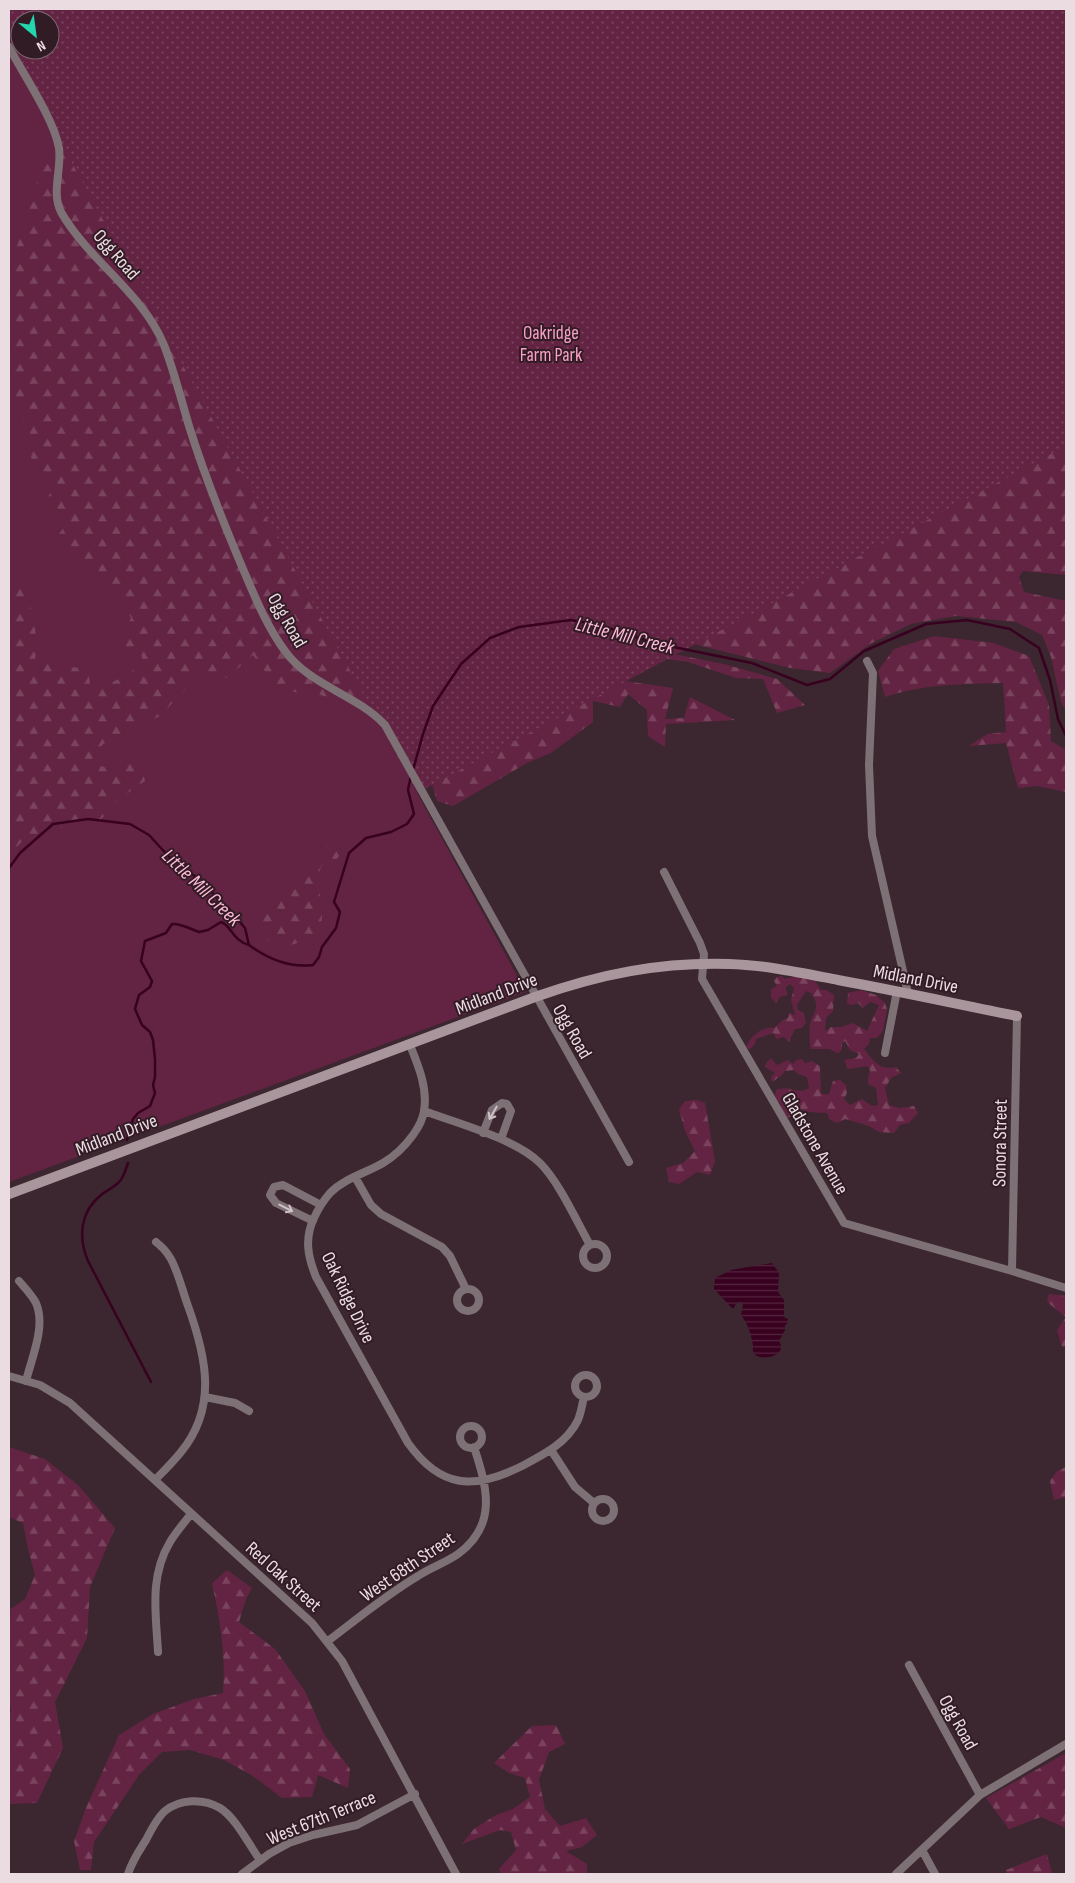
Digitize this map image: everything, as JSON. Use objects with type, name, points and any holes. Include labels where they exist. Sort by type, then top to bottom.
[{"type":"main road","name":"Midland Drive","points":[[9,1194],[535,997],[589,979],[615,973],[658,967],[728,964],[773,968],[908,993],[1017,1016]]},
{"type":"street","name":"Ogg Road","points":[[9,47],[52,126],[59,149],[57,191],[60,209],[94,254],[147,313],[156,328],[173,371],[201,460],[231,540],[250,586],[284,650],[305,672],[377,717],[385,724],[535,997],[629,1162]]},
{"type":"street","points":[[866,661],[872,673],[869,765],[872,836],[908,993]]},
{"type":"street","name":"Gladstone Avenue","points":[[664,872],[704,954],[702,979],[844,1223],[1066,1288]]},
{"type":"street","points":[[885,1053],[897,991]]},
{"type":"street","name":"Sonora Street","points":[[1012,1271],[1017,1016]]},
{"type":"street","name":"Oak Ridge Drive","points":[[410,1045],[423,1083],[424,1111],[416,1132],[406,1145],[382,1164],[355,1176],[331,1192],[321,1205],[312,1221],[308,1237],[308,1251],[316,1277],[408,1443],[416,1455],[435,1472],[460,1481],[485,1481],[502,1476],[550,1450],[563,1440],[578,1420],[584,1397]]},
{"type":"street","points":[[483,1133],[492,1110],[502,1103],[507,1104],[511,1111],[510,1117],[501,1139]]},
{"type":"street","points":[[424,1111],[501,1139],[522,1149],[541,1164],[555,1182],[590,1245]]},
{"type":"street","points":[[355,1176],[371,1205],[381,1214],[442,1247],[450,1256],[466,1289]]},
{"type":"street","points":[[312,1221],[276,1203],[270,1195],[271,1190],[274,1187],[283,1185],[321,1205]]},
{"type":"street","points":[[155,1480],[182,1451],[195,1429],[204,1405],[206,1379],[202,1349],[196,1327],[170,1257],[156,1242]]},
{"type":"street","points":[[19,1281],[31,1295],[39,1313],[40,1324],[26,1380]]},
{"type":"street","name":"Red Oak Street","points":[[9,1376],[26,1380],[55,1393],[70,1403],[312,1623],[342,1661],[456,1874]]},
{"type":"street","points":[[205,1397],[234,1403],[249,1411]]},
{"type":"street","name":"West 68th Street","points":[[328,1641],[417,1576],[457,1554],[472,1540],[482,1525],[486,1512],[485,1481],[474,1447]]},
{"type":"street","points":[[550,1450],[575,1487],[594,1503]]},
{"type":"street","points":[[158,1652],[154,1588],[158,1568],[171,1540],[192,1514]]},
{"type":"street","name":"Ogg Road","points":[[909,1665],[980,1794]]},
{"type":"street","points":[[896,1874],[980,1794],[1066,1744]]},
{"type":"street","name":"West 67th Terrace","points":[[242,1874],[260,1860],[289,1843],[357,1825],[414,1794]]},
{"type":"street","points":[[128,1874],[132,1863],[158,1819],[174,1805],[185,1802],[203,1802],[220,1808],[228,1815],[260,1860]]},
{"type":"street","points":[[922,1850],[935,1874]]},
{"type":"green space","name":"Oakridge Farm Park","points":[[9,9],[1066,9],[1066,446],[417,793],[16,60],[60,60],[60,10],[10,10],[10,50]]},
{"type":"green space","name":"Oakridge Farm Park","points":[[1066,9],[1066,575],[1023,571],[1019,577],[1024,592],[1066,601],[1066,711],[1061,702],[1051,657],[1042,635],[1016,622],[956,616],[911,624],[870,644],[830,673],[790,668],[681,641],[375,709],[353,695],[344,705],[316,693],[293,692],[272,681],[253,655],[227,678],[204,670],[160,716],[103,744],[90,762],[104,767],[141,762],[145,781],[119,799],[97,824],[66,826],[23,840],[9,857],[9,570],[26,598],[34,616],[36,636],[39,643],[35,658],[41,665],[52,663],[89,670],[90,688],[95,690],[123,677],[142,664],[142,657],[137,648],[127,647],[121,639],[131,618],[125,608],[104,588],[93,570],[61,546],[58,535],[68,522],[65,510],[45,507],[52,487],[31,464],[32,437],[16,404],[14,363],[9,361],[9,271],[43,164],[89,125]]},
{"type":"green space","points":[[9,48],[10,60],[16,60],[526,992],[9,1182]]},
{"type":"green space","points":[[582,635],[609,645],[639,647],[724,664],[777,679],[805,705],[777,713],[763,679],[736,678],[688,662],[593,648],[598,677],[673,688],[665,719],[684,718],[690,697],[735,720],[666,724],[665,747],[648,736],[647,710],[628,694],[620,707],[593,701],[593,722],[551,753],[527,763],[453,806],[437,801],[428,770],[442,712],[459,682],[452,707],[497,702],[552,684],[463,675],[498,644]]},
{"type":"green space","points":[[934,636],[994,643],[1029,656],[1049,705],[1051,741],[1066,750],[1066,792],[1037,786],[1018,788],[1006,743],[969,746],[987,734],[1006,732],[1003,683],[928,687],[885,697],[878,671],[894,649]]},
{"type":"green space","points":[[340,840],[342,851],[337,859],[326,862],[321,867],[319,888],[322,921],[319,930],[312,937],[288,946],[277,945],[267,940],[258,928],[265,906],[279,898],[281,887],[299,884],[313,867],[325,847],[329,843]]},
{"type":"green space","points":[[782,976],[785,979],[796,976],[815,981],[821,990],[827,990],[834,995],[833,1011],[826,1018],[825,1031],[831,1027],[841,1027],[853,1023],[867,1031],[879,1005],[870,1002],[863,1008],[858,1003],[847,1004],[848,993],[861,990],[876,995],[885,1003],[887,1009],[883,1031],[877,1038],[870,1038],[869,1044],[864,1049],[877,1064],[890,1068],[896,1067],[901,1073],[891,1078],[885,1088],[889,1105],[900,1108],[914,1106],[918,1113],[909,1123],[900,1125],[894,1133],[879,1132],[869,1126],[845,1119],[837,1123],[830,1120],[827,1113],[808,1112],[792,1107],[790,1117],[785,1118],[780,1103],[774,1097],[777,1089],[800,1091],[807,1089],[809,1088],[807,1077],[798,1074],[794,1070],[785,1071],[772,1082],[771,1077],[775,1073],[765,1067],[771,1058],[777,1065],[788,1060],[793,1064],[796,1060],[802,1059],[805,1063],[812,1061],[820,1066],[821,1094],[829,1094],[833,1081],[840,1080],[846,1085],[847,1093],[844,1099],[850,1105],[862,1099],[872,1106],[878,1105],[876,1088],[868,1084],[870,1070],[867,1066],[848,1069],[844,1060],[856,1058],[859,1054],[850,1050],[845,1041],[842,1043],[842,1050],[838,1053],[829,1049],[811,1049],[810,1026],[816,1006],[811,993],[806,991],[797,1005],[798,1010],[804,1013],[806,1023],[802,1028],[795,1029],[789,1042],[784,1037],[776,1039],[774,1033],[756,1039],[755,1044],[750,1049],[746,1048],[750,1040],[757,1033],[765,1029],[774,1028],[788,1018],[789,1013],[795,1015],[791,1000],[794,988],[790,984],[786,987],[787,995],[780,997],[776,1003],[771,998],[771,989],[777,986],[774,981],[777,977]]},
{"type":"green space","points":[[697,1100],[705,1103],[715,1161],[710,1175],[697,1172],[679,1184],[669,1182],[666,1168],[683,1163],[695,1151],[685,1131],[679,1109],[685,1101]]},
{"type":"green space","points":[[1049,1294],[1066,1296],[1066,1317],[1047,1302]]},
{"type":"green space","points":[[1066,1317],[1066,1346],[1062,1347],[1057,1330]]},
{"type":"green space","points":[[9,1447],[45,1459],[78,1485],[115,1528],[90,1587],[87,1638],[55,1702],[63,1748],[37,1803],[9,1804],[9,1715],[11,1711],[9,1697],[9,1610],[25,1599],[35,1575],[23,1523],[9,1517]]},
{"type":"green space","points":[[1066,1467],[1066,1497],[1054,1500],[1050,1481],[1057,1471]]},
{"type":"green space","points":[[227,1570],[252,1588],[246,1599],[239,1622],[275,1649],[305,1691],[324,1734],[350,1769],[348,1788],[318,1775],[312,1797],[282,1798],[253,1776],[224,1760],[190,1750],[162,1752],[139,1775],[94,1842],[91,1870],[80,1870],[74,1841],[86,1808],[119,1735],[153,1714],[194,1699],[223,1693],[224,1665],[222,1638],[212,1583]]},
{"type":"green space","points":[[556,1725],[565,1744],[549,1752],[539,1780],[545,1809],[560,1826],[586,1818],[597,1835],[582,1847],[566,1851],[587,1864],[587,1874],[501,1874],[499,1869],[516,1850],[511,1832],[500,1830],[462,1844],[474,1829],[496,1815],[513,1809],[530,1797],[525,1778],[509,1773],[494,1763],[532,1726]]},
{"type":"green space","points":[[1066,1753],[1066,1828],[1041,1817],[1009,1829],[986,1798]]},
{"type":"green space","points":[[1047,1854],[1052,1874],[1007,1874],[1006,1870]]},
{"type":"shaded area","points":[[772,1263],[779,1273],[778,1292],[784,1300],[784,1317],[788,1319],[779,1341],[780,1351],[772,1356],[761,1357],[757,1356],[753,1351],[750,1333],[741,1315],[743,1304],[741,1302],[736,1303],[734,1308],[732,1308],[714,1289],[715,1278],[731,1270]]},
{"type":"waterway","name":"Little Mill Creek","points":[[413,770],[433,706],[461,664],[490,638],[519,627],[571,620],[603,626],[654,643],[752,663],[807,685],[830,679],[864,651],[926,624],[967,620],[1010,629],[1039,648],[1050,680],[1058,719],[1066,736]]},
{"type":"waterway","name":"Little Mill Creek","points":[[9,868],[20,853],[53,824],[88,819],[130,824],[149,835],[171,859],[196,877],[229,909],[245,928],[249,945],[287,964],[313,965],[319,957],[322,947],[336,928],[340,912],[334,902],[349,853],[366,838],[391,832],[407,824],[414,814],[408,790],[411,775]]},
{"type":"waterway","points":[[127,1140],[133,1119],[138,1113],[150,1106],[155,1093],[153,1085],[155,1077],[153,1040],[150,1032],[142,1025],[135,1009],[139,995],[150,987],[152,981],[141,961],[145,941],[166,933],[172,924],[182,925],[199,932],[208,930],[221,922],[239,940],[249,945]]},
{"type":"waterway","points":[[128,1163],[120,1181],[101,1195],[89,1209],[85,1217],[82,1234],[88,1261],[151,1382]]}]
